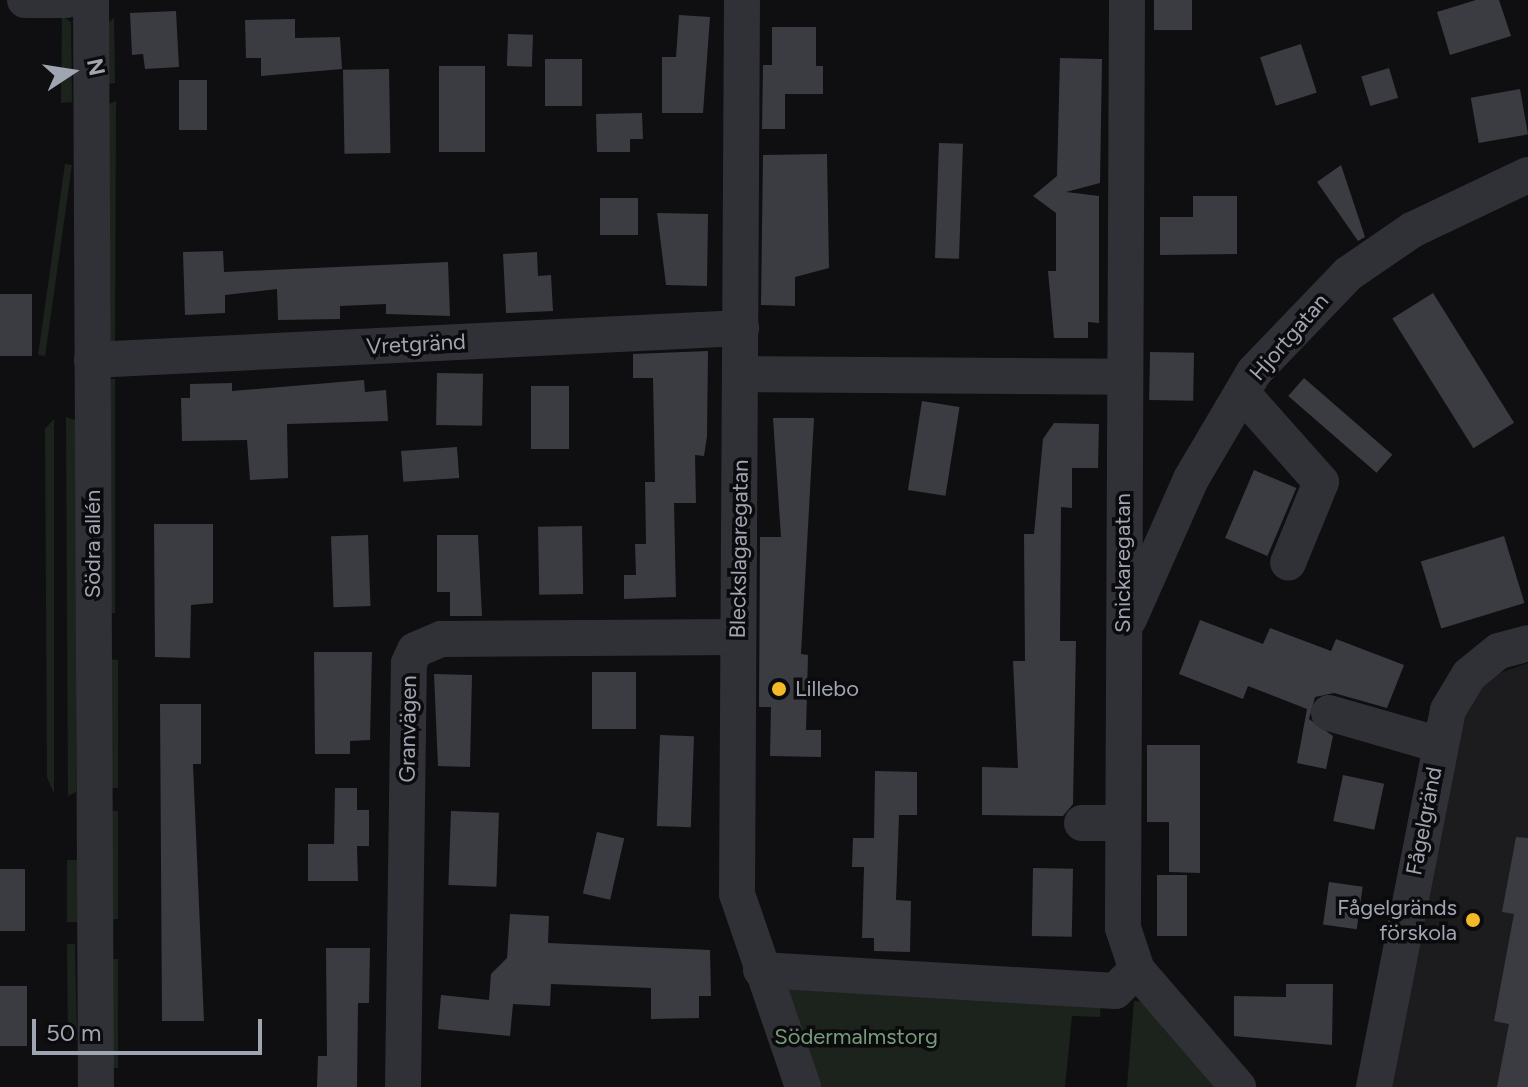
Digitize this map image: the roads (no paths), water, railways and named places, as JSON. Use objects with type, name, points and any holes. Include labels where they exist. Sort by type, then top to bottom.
[{"type":"street","points":[[25,0],[66,0]]},
{"type":"street","name":"Södra allén","points":[[91,0],[96,1087]]},
{"type":"street","name":"Bleckslagaregatan","points":[[742,0],[737,894],[803,1087]]},
{"type":"street","name":"Snickaregatan","points":[[1127,0],[1123,928],[1137,970],[1238,1087]]},
{"type":"street","name":"Hjortgatan","points":[[1123,631],[1191,479],[1242,393],[1348,274],[1412,230],[1528,175]]},
{"type":"street","name":"Vretgränd","points":[[92,360],[741,328]]},
{"type":"street","points":[[741,374],[1124,377]]},
{"type":"street","points":[[1242,393],[1321,482],[1288,563]]},
{"type":"street","name":"Granvägen","points":[[403,1087],[409,663],[415,650],[441,639],[738,637]]},
{"type":"street","name":"Fågelgränd","points":[[1374,1087],[1448,710],[1469,675],[1499,651],[1528,643]]},
{"type":"street","points":[[1329,713],[1440,745]]},
{"type":"street","points":[[1082,823],[1123,823]]},
{"type":"street","points":[[761,970],[1115,991],[1137,970]]},
{"type":"place","name":"Lillebo","points":[[779,689]]},
{"type":"place","name":"Fågelgränds förskola","points":[[1473,920]]},
{"type":"park label","name":"Södermalmstorg","points":[[856,1037]]}]
